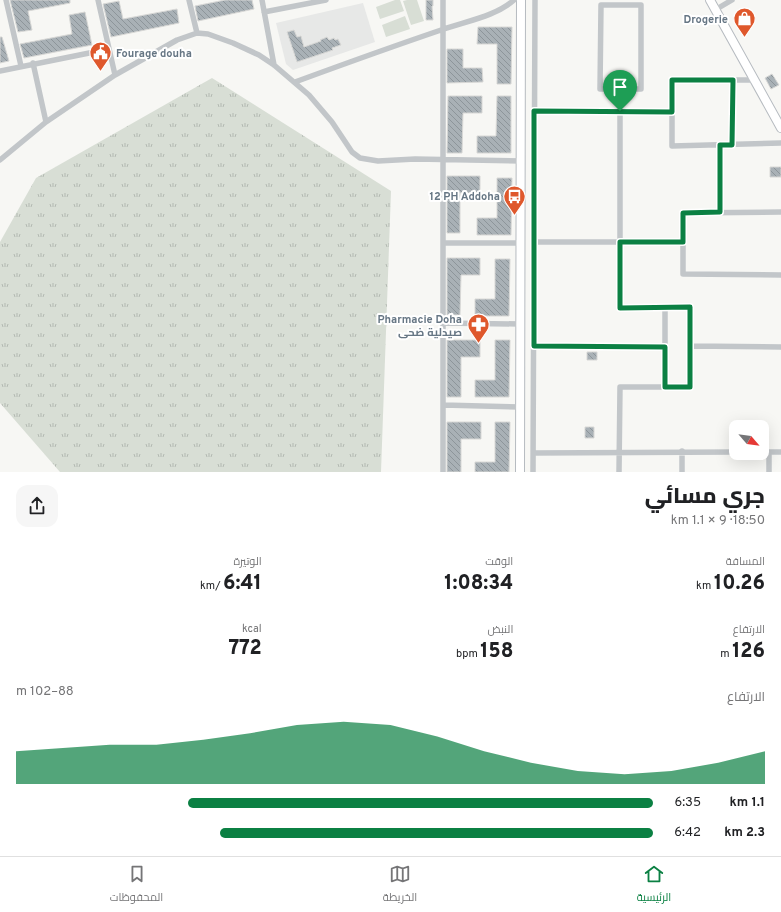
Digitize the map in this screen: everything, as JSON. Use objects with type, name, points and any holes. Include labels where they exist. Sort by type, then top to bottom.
[{"type":"street","points":[[6,0],[21,66]]},
{"type":"street","points":[[98,0],[115,75]]},
{"type":"street","points":[[189,0],[197,34]]},
{"type":"street","points":[[262,0],[274,65]]},
{"type":"street","points":[[264,12],[326,0]]},
{"type":"street","points":[[443,0],[443,472]]},
{"type":"street","points":[[295,82],[491,13],[507,6],[514,0]]},
{"type":"street","points":[[520,472],[519,324],[521,0]]},
{"type":"street","points":[[534,472],[535,0]]},
{"type":"street","points":[[710,0],[781,128]]},
{"type":"street","points":[[715,10],[732,0]]},
{"type":"street","points":[[610,2],[630,3],[641,5],[641,89],[600,89],[601,5],[610,2]]},
{"type":"street","points":[[0,160],[46,122],[115,75],[177,40],[197,34],[208,34],[233,43],[258,55],[274,65],[295,82],[309,94],[322,109],[352,152],[360,158],[378,161],[415,159],[521,161]]},
{"type":"street","points":[[0,71],[108,49]]},
{"type":"street","points":[[34,63],[46,122]]},
{"type":"street","points":[[754,80],[672,80],[672,146],[781,143]]},
{"type":"street","points":[[732,145],[733,80]]},
{"type":"street","points":[[619,472],[620,387],[690,387],[690,307],[620,308],[620,90]]},
{"type":"street","points":[[534,111],[672,112]]},
{"type":"street","points":[[720,145],[720,212]]},
{"type":"street","points":[[781,212],[683,213],[683,274],[781,275]]},
{"type":"street","points":[[443,242],[520,243]]},
{"type":"street","points":[[534,242],[683,242]]},
{"type":"street","points":[[665,307],[665,387]]},
{"type":"street","points":[[442,323],[519,324]]},
{"type":"street","points":[[534,346],[665,347]]},
{"type":"street","points":[[690,346],[781,347]]},
{"type":"street","points":[[443,405],[520,407]]},
{"type":"street","points":[[682,451],[682,472]]},
{"type":"street","points":[[534,453],[729,452]]},
{"type":"street","points":[[770,472],[769,452],[781,452]]},
{"type":"shaded area","points":[[363,3],[375,42],[293,70],[286,64],[276,23]]},
{"type":"green space","points":[[395,0],[400,0],[404,11],[380,19],[376,7]]},
{"type":"green space","points":[[417,0],[424,21],[411,25],[403,1]]},
{"type":"green space","points":[[405,16],[410,29],[386,37],[382,25]]},
{"type":"green space","points":[[212,78],[391,191],[381,472],[60,472],[0,403],[0,242],[36,178]]},
{"type":"building","points":[[10,0],[70,0],[70,3],[28,11],[32,30],[18,32]]},
{"type":"building","points":[[225,0],[252,0],[254,9],[198,21],[195,6]]},
{"type":"building","points":[[426,0],[433,0],[433,20],[426,20]]},
{"type":"building","points":[[119,1],[123,19],[177,9],[179,23],[111,37],[103,4]]},
{"type":"building","points":[[85,12],[92,45],[24,58],[20,44],[72,34],[69,15]]},
{"type":"building","points":[[478,27],[512,27],[511,84],[497,84],[497,44],[477,44]]},
{"type":"building","points":[[294,30],[297,37],[301,36],[304,47],[321,41],[320,40],[327,37],[329,40],[334,38],[335,40],[338,39],[341,45],[332,48],[333,50],[297,62],[287,32]]},
{"type":"building","points":[[0,37],[2,37],[9,61],[0,63]]},
{"type":"building","points":[[447,49],[463,49],[463,68],[482,68],[483,82],[447,83]]},
{"type":"building","points":[[772,74],[779,85],[771,89],[765,78]]},
{"type":"building","points":[[448,96],[482,96],[482,113],[463,113],[462,153],[447,153]]},
{"type":"building","points":[[497,96],[511,96],[511,153],[477,153],[477,136],[496,136]]},
{"type":"building","points":[[770,167],[781,167],[781,177],[770,177]]},
{"type":"building","points":[[447,176],[480,176],[480,193],[460,193],[460,233],[447,233]]},
{"type":"building","points":[[497,178],[512,178],[511,235],[477,235],[477,218],[497,218]]},
{"type":"building","points":[[447,258],[480,258],[480,275],[461,275],[460,315],[447,315]]},
{"type":"building","points":[[495,259],[510,259],[509,316],[475,316],[475,299],[495,299]]},
{"type":"building","points":[[447,340],[480,340],[480,357],[461,357],[461,397],[447,397]]},
{"type":"building","points":[[495,340],[510,340],[509,397],[475,397],[475,380],[495,380]]},
{"type":"building","points":[[587,352],[597,352],[597,360],[587,360]]},
{"type":"building","points":[[447,422],[481,422],[481,439],[461,439],[461,472],[447,472]]},
{"type":"building","points":[[495,422],[510,422],[509,472],[475,472],[475,462],[495,462]]},
{"type":"building","points":[[585,427],[594,427],[594,438],[585,438]]},
{"type":"place","name":"Drogerie","points":[[744,38]]},
{"type":"place","name":"Fourage douha","points":[[100,72]]},
{"type":"place","name":"12 PH Addoha","points":[[515,216]]},
{"type":"place","name":"Pharmacie Doha صيدلية ضحى","points":[[478,344]]},
{"type":"route","points":[[672,80],[733,80],[732,145],[720,145],[720,212],[683,213],[683,242],[620,242],[620,308],[690,307],[690,387],[665,387],[665,347],[534,346],[534,111],[620,111],[672,112],[672,80]]}]
